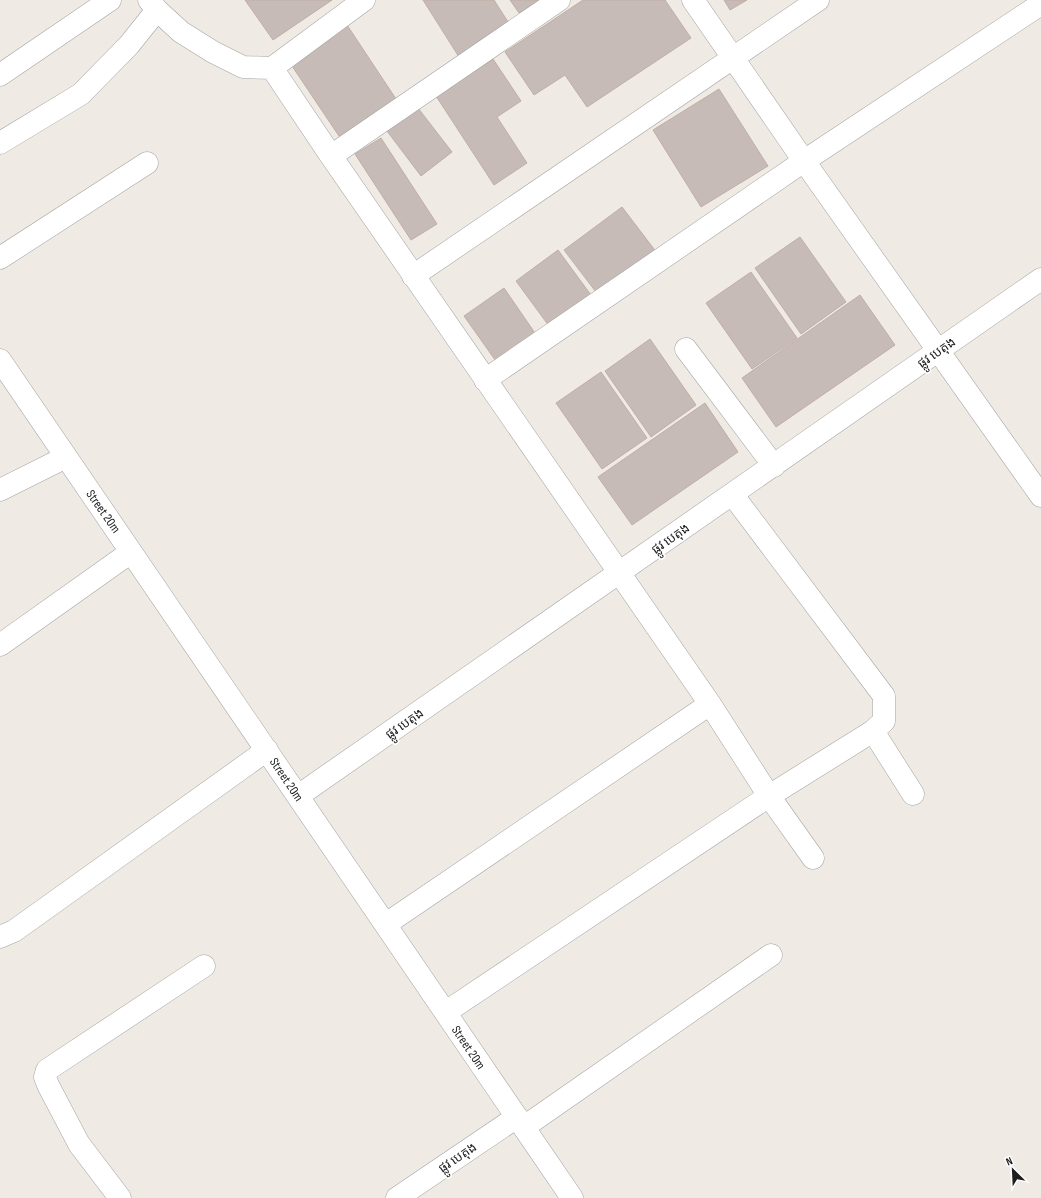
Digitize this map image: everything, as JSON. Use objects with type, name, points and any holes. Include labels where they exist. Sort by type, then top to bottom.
[{"type":"street","points":[[0,75],[110,0]]},
{"type":"street","points":[[0,143],[81,94],[129,45],[153,5],[181,32],[231,61],[243,67],[272,68],[364,0]]},
{"type":"street","points":[[331,156],[559,0]]},
{"type":"street","points":[[693,0],[804,162],[1041,496]]},
{"type":"street","points":[[413,276],[732,57],[818,0]]},
{"type":"street","points":[[486,380],[804,162],[1041,4]]},
{"type":"street","points":[[272,68],[413,276],[710,704],[769,796],[813,858]]},
{"type":"street","points":[[0,258],[147,163]]},
{"type":"street","name":"ផ្លូវ បេតុង","points":[[298,796],[1041,279]]},
{"type":"street","points":[[686,349],[774,466]]},
{"type":"street","name":"Street 20m","points":[[0,360],[572,1198]]},
{"type":"street","points":[[0,490],[66,457]]},
{"type":"street","points":[[446,1012],[769,796],[873,731],[884,722],[884,696],[732,494]]},
{"type":"street","points":[[0,645],[132,552]]},
{"type":"street","points":[[386,924],[710,704]]},
{"type":"street","points":[[873,731],[913,794]]},
{"type":"street","points":[[0,937],[14,932],[267,750]]},
{"type":"street","name":"ផ្លូវ បេតុង","points":[[396,1198],[520,1122],[771,955]]},
{"type":"street","points":[[120,1198],[79,1144],[48,1085],[45,1077],[47,1070],[204,966]]},
{"type":"building","points":[[245,0],[332,0],[273,40]]},
{"type":"building","points":[[423,0],[494,0],[510,25],[459,57]]},
{"type":"building","points":[[510,0],[539,0],[519,13]]},
{"type":"building","points":[[583,0],[665,0],[691,38],[587,107],[565,75],[534,95],[505,52]]},
{"type":"building","points":[[724,0],[747,0],[730,10]]},
{"type":"building","points":[[347,25],[398,102],[341,139],[290,63]]},
{"type":"building","points":[[493,59],[521,101],[497,117],[527,163],[494,185],[436,96]]},
{"type":"building","points":[[719,89],[768,166],[701,207],[653,130]]},
{"type":"building","points":[[418,108],[452,152],[421,176],[387,131]]},
{"type":"building","points":[[381,138],[437,224],[411,240],[355,154]]},
{"type":"building","points":[[622,207],[657,253],[599,296],[564,250]]},
{"type":"building","points":[[800,237],[846,302],[801,334],[755,268]]},
{"type":"building","points":[[558,250],[591,295],[549,326],[516,281]]},
{"type":"building","points":[[751,272],[797,338],[752,369],[706,303]]},
{"type":"building","points":[[504,288],[537,336],[498,364],[464,316]]},
{"type":"building","points":[[860,295],[895,345],[776,427],[742,378]]},
{"type":"building","points":[[650,339],[696,405],[651,437],[605,371]]},
{"type":"building","points":[[601,372],[647,438],[602,469],[556,403]]},
{"type":"building","points":[[705,403],[738,452],[632,525],[598,477]]}]
